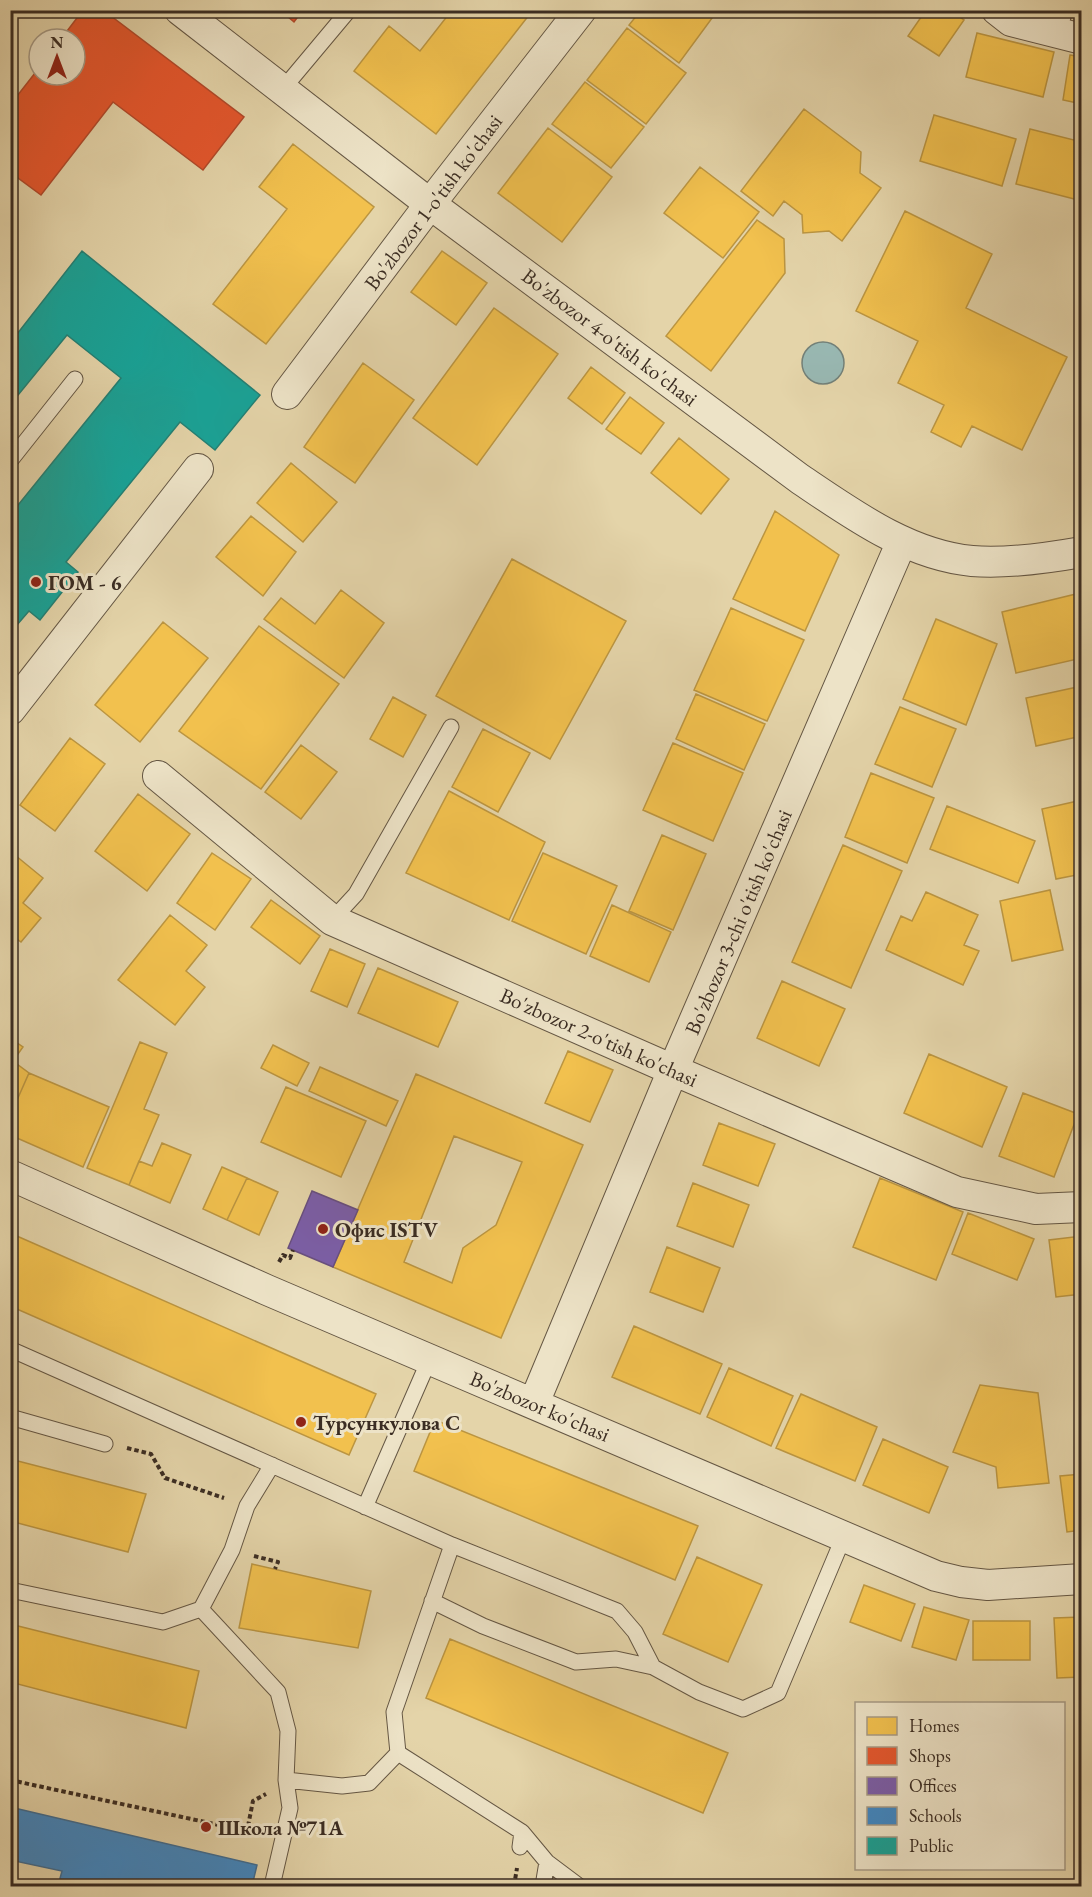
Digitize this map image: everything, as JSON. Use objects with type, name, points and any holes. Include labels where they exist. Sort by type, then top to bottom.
[{"type":"street","name":"Bo'zbozor 4-o'tish ko'chasi","points":[[180,10],[430,204],[800,479],[851,514],[902,541],[941,555],[972,561],[995,562],[1082,552]]},
{"type":"street","name":"Bo'zbozor 1-o'tish ko'chasi","points":[[287,394],[430,204],[581,10]]},
{"type":"street","points":[[998,10],[1011,21],[1068,28]]},
{"type":"street","points":[[10,710],[198,469]]},
{"type":"street","name":"Bo'zbozor 3-chi o'tish ko'chasi","points":[[534,1403],[674,1070],[902,541]]},
{"type":"street","name":"Bo'zbozor 2-o'tish ko'chasi","points":[[158,776],[332,920],[957,1192],[1036,1209],[1082,1207]]},
{"type":"street","name":"Bo'zbozor ko'chasi","points":[[10,1175],[267,1290],[936,1576],[988,1585],[1082,1579]]},
{"type":"lane","points":[[282,90],[349,10]]},
{"type":"lane","points":[[10,461],[75,379]]},
{"type":"lane","points":[[332,920],[356,894],[451,727]]},
{"type":"lane","points":[[10,1349],[452,1545],[617,1611],[635,1632],[653,1667]]},
{"type":"lane","points":[[365,1507],[430,1358]]},
{"type":"lane","points":[[10,1418],[105,1444]]},
{"type":"lane","points":[[10,1590],[163,1622],[201,1609],[232,1550],[246,1506],[272,1465]]},
{"type":"lane","points":[[432,1601],[483,1626],[576,1662],[616,1659],[653,1667],[699,1692],[743,1709],[778,1693],[844,1536]]},
{"type":"lane","points":[[452,1545],[394,1712],[398,1753],[521,1839],[579,1887]]},
{"type":"lane","points":[[201,1609],[278,1692],[288,1731],[286,1780],[290,1808],[272,1887]]},
{"type":"lane","points":[[286,1780],[342,1786],[369,1783],[398,1753]]},
{"type":"lane","points":[[543,1887],[547,1862]]},
{"type":"path","points":[[282,1255],[290,1258],[293,1250]]},
{"type":"path","points":[[105,1444],[151,1454],[165,1478],[246,1506]]},
{"type":"path","points":[[232,1550],[278,1562],[275,1569]]},
{"type":"path","points":[[10,1780],[246,1831],[253,1801],[286,1780]]},
{"type":"water","points":[[823,342],[838,348],[844,363],[838,378],[823,384],[808,378],[802,363],[808,348]]},
{"type":"building: Homes","points":[[452,10],[533,10],[436,134],[354,71],[389,26],[420,51]]},
{"type":"building: Homes","points":[[641,10],[718,10],[679,63],[629,25]]},
{"type":"building: Homes","points":[[926,10],[949,10],[964,20],[939,56],[908,36]]},
{"type":"building: Homes","points":[[627,28],[686,73],[646,124],[587,80]]},
{"type":"building: Homes","points":[[977,33],[1054,52],[1043,97],[966,77]]},
{"type":"building: Homes","points":[[1070,55],[1082,57],[1082,104],[1063,100]]},
{"type":"building: Homes","points":[[585,82],[644,127],[611,168],[552,124]]},
{"type":"building: Homes","points":[[804,109],[861,152],[860,173],[881,188],[842,241],[829,231],[803,233],[802,215],[784,201],[773,216],[741,191]]},
{"type":"building: Homes","points":[[934,115],[1016,139],[1002,186],[920,161]]},
{"type":"building: Homes","points":[[548,128],[612,177],[562,242],[498,193]]},
{"type":"building: Homes","points":[[1030,129],[1082,142],[1082,201],[1016,184]]},
{"type":"building: Homes","points":[[293,144],[374,207],[266,344],[213,304],[287,209],[259,187]]},
{"type":"building: Homes","points":[[700,167],[759,212],[723,258],[664,213]]},
{"type":"building: Homes","points":[[905,211],[992,254],[966,308],[1067,357],[1022,450],[972,426],[961,447],[931,432],[944,405],[898,383],[918,341],[856,311]]},
{"type":"building: Homes","points":[[757,220],[784,239],[785,273],[711,371],[666,336]]},
{"type":"building: Homes","points":[[442,251],[487,283],[456,325],[411,292]]},
{"type":"building: Homes","points":[[494,308],[558,354],[477,465],[413,418]]},
{"type":"building: Homes","points":[[363,363],[414,400],[355,483],[304,447]]},
{"type":"building: Homes","points":[[591,367],[625,393],[602,424],[568,398]]},
{"type":"building: Homes","points":[[630,397],[664,423],[641,454],[606,429]]},
{"type":"building: Homes","points":[[679,438],[729,479],[701,514],[651,473]]},
{"type":"building: Homes","points":[[291,463],[337,502],[303,542],[257,503]]},
{"type":"building: Homes","points":[[775,511],[839,555],[805,631],[733,599]]},
{"type":"building: Homes","points":[[251,516],[296,552],[263,596],[216,557]]},
{"type":"building: Homes","points":[[512,559],[626,621],[550,759],[436,696]]},
{"type":"building: Homes","points":[[341,590],[384,623],[344,678],[264,619],[281,598],[315,624]]},
{"type":"building: Homes","points":[[1076,594],[1082,618],[1082,658],[1016,673],[1002,612]]},
{"type":"building: Homes","points":[[731,608],[804,640],[767,721],[694,690]]},
{"type":"building: Homes","points":[[936,619],[997,644],[966,725],[903,699]]},
{"type":"building: Homes","points":[[163,622],[208,658],[140,742],[95,705]]},
{"type":"building: Homes","points":[[259,626],[339,684],[261,789],[179,731]]},
{"type":"building: Homes","points":[[1082,686],[1082,736],[1036,746],[1026,698]]},
{"type":"building: Homes","points":[[696,694],[765,724],[744,770],[676,739]]},
{"type":"building: Homes","points":[[393,697],[426,715],[403,757],[370,739]]},
{"type":"building: Homes","points":[[900,707],[956,729],[932,787],[875,764]]},
{"type":"building: Homes","points":[[483,729],[530,753],[498,812],[452,787]]},
{"type":"building: Homes","points":[[70,738],[105,764],[55,831],[20,805]]},
{"type":"building: Homes","points":[[673,743],[743,773],[713,841],[643,810]]},
{"type":"building: Homes","points":[[301,745],[337,772],[301,819],[265,792]]},
{"type":"building: Homes","points":[[871,773],[934,798],[907,863],[845,837]]},
{"type":"building: Homes","points":[[449,791],[545,842],[509,920],[406,873]]},
{"type":"building: Homes","points":[[138,794],[190,834],[147,891],[95,851]]},
{"type":"building: Homes","points":[[1082,800],[1082,874],[1056,879],[1042,809]]},
{"type":"building: Homes","points":[[947,806],[1035,841],[1018,883],[930,849]]},
{"type":"building: Homes","points":[[662,835],[706,854],[673,930],[629,911]]},
{"type":"building: Homes","points":[[843,845],[902,871],[851,988],[792,962]]},
{"type":"building: Homes","points":[[10,851],[43,878],[23,903],[41,918],[21,942],[10,934]]},
{"type":"building: Homes","points":[[212,853],[251,879],[215,930],[177,903]]},
{"type":"building: Homes","points":[[543,853],[617,886],[586,954],[512,921]]},
{"type":"building: Homes","points":[[1050,890],[1063,950],[1012,961],[1000,901]]},
{"type":"building: Homes","points":[[926,892],[978,915],[964,945],[979,951],[963,985],[886,950],[901,916],[912,921]]},
{"type":"building: Homes","points":[[271,900],[320,936],[300,964],[251,927]]},
{"type":"building: Homes","points":[[612,905],[671,932],[649,982],[590,956]]},
{"type":"building: Homes","points":[[170,915],[207,945],[186,971],[205,987],[175,1025],[118,980]]},
{"type":"building: Homes","points":[[330,949],[365,964],[347,1007],[311,991]]},
{"type":"building: Homes","points":[[378,968],[458,1002],[438,1047],[358,1013]]},
{"type":"building: Homes","points":[[782,981],[845,1009],[819,1066],[757,1038]]},
{"type":"building: Homes","points":[[10,1038],[23,1047],[13,1061],[29,1073],[10,1116]]},
{"type":"building: Homes","points":[[140,1042],[167,1053],[144,1109],[159,1115],[129,1185],[87,1168]]},
{"type":"building: Homes","points":[[273,1045],[309,1063],[297,1086],[261,1068]]},
{"type":"building: Homes","points":[[568,1051],[613,1070],[590,1122],[545,1103]]},
{"type":"building: Homes","points":[[929,1054],[1007,1087],[982,1147],[904,1113]]},
{"type":"building: Homes","points":[[320,1067],[398,1101],[386,1126],[309,1091]]},
{"type":"building: Homes","points":[[29,1073],[109,1107],[83,1167],[10,1135],[10,1116]]},
{"type":"building: Homes","points":[[416,1074],[583,1145],[501,1338],[333,1267]],"holes":[[[454,1136],[522,1162],[496,1225],[463,1248],[452,1283],[404,1262]]]},
{"type":"building: Homes","points":[[286,1087],[366,1121],[341,1177],[261,1142]]},
{"type":"building: Homes","points":[[1023,1093],[1078,1114],[1054,1177],[999,1156]]},
{"type":"building: Homes","points":[[719,1123],[775,1144],[758,1186],[703,1165]]},
{"type":"building: Homes","points":[[162,1143],[191,1155],[170,1203],[129,1185],[139,1161],[152,1166]]},
{"type":"building: Homes","points":[[222,1167],[247,1178],[227,1220],[203,1209]]},
{"type":"building: Homes","points":[[247,1178],[278,1192],[259,1235],[227,1220]]},
{"type":"building: Homes","points":[[880,1178],[963,1212],[936,1280],[853,1247]]},
{"type":"building: Homes","points":[[693,1183],[749,1205],[733,1247],[677,1226]]},
{"type":"building: Homes","points":[[968,1213],[1034,1239],[1017,1280],[952,1254]]},
{"type":"building: Homes","points":[[10,1233],[376,1394],[349,1455],[10,1306]]},
{"type":"building: Homes","points":[[1082,1236],[1082,1294],[1056,1297],[1049,1240]]},
{"type":"building: Homes","points":[[667,1247],[720,1268],[703,1312],[650,1292]]},
{"type":"building: Homes","points":[[634,1326],[722,1364],[700,1414],[612,1377]]},
{"type":"building: Homes","points":[[729,1368],[793,1396],[771,1446],[707,1417]]},
{"type":"building: Homes","points":[[980,1385],[1038,1393],[1049,1483],[998,1488],[996,1467],[953,1452]]},
{"type":"building: Homes","points":[[801,1394],[877,1427],[855,1481],[776,1448]]},
{"type":"building: Homes","points":[[435,1420],[698,1526],[675,1580],[414,1471]]},
{"type":"building: Homes","points":[[883,1439],[948,1467],[929,1513],[863,1485]]},
{"type":"building: Homes","points":[[10,1459],[146,1494],[128,1552],[10,1521]]},
{"type":"building: Homes","points":[[1082,1474],[1082,1530],[1067,1532],[1060,1476]]},
{"type":"building: Homes","points":[[697,1557],[762,1585],[728,1662],[663,1634]]},
{"type":"building: Homes","points":[[252,1564],[371,1591],[358,1648],[239,1628]]},
{"type":"building: Homes","points":[[864,1585],[915,1604],[901,1641],[850,1622]]},
{"type":"building: Homes","points":[[924,1607],[969,1620],[956,1660],[912,1647]]},
{"type":"building: Homes","points":[[1082,1617],[1082,1677],[1057,1678],[1054,1618]]},
{"type":"building: Homes","points":[[973,1621],[1030,1621],[1030,1660],[973,1660]]},
{"type":"building: Homes","points":[[10,1624],[199,1671],[186,1728],[10,1682]]},
{"type":"building: Homes","points":[[450,1639],[728,1753],[703,1813],[426,1698]]},
{"type":"building: Shops","points":[[83,10],[103,10],[244,117],[203,170],[113,102],[41,195],[10,172],[10,105],[27,83],[27,87],[87,87],[87,27],[70,27]]},
{"type":"building: Shops","points":[[280,10],[303,10],[294,22]]},
{"type":"building: Offices","name":"Офис ISTV","points":[[312,1191],[358,1210],[333,1267],[288,1248]]},
{"type":"building: Schools","points":[[10,1807],[257,1865],[252,1886],[121,1886],[111,1884],[111,1886],[58,1886],[62,1871],[10,1860]]},
{"type":"building: Public","points":[[82,251],[260,395],[215,450],[180,422],[66,562],[78,572],[40,620],[29,611],[10,633],[10,515],[121,378],[67,335],[10,405],[10,343]]},
{"type":"place","name":"ГОМ - 6","points":[[36,582]]},
{"type":"place","name":"Офис ISTV","points":[[323,1229]]},
{"type":"place","name":"Турсункулова С","points":[[301,1422]]},
{"type":"place","name":"Школа №71А","points":[[206,1827]]}]
